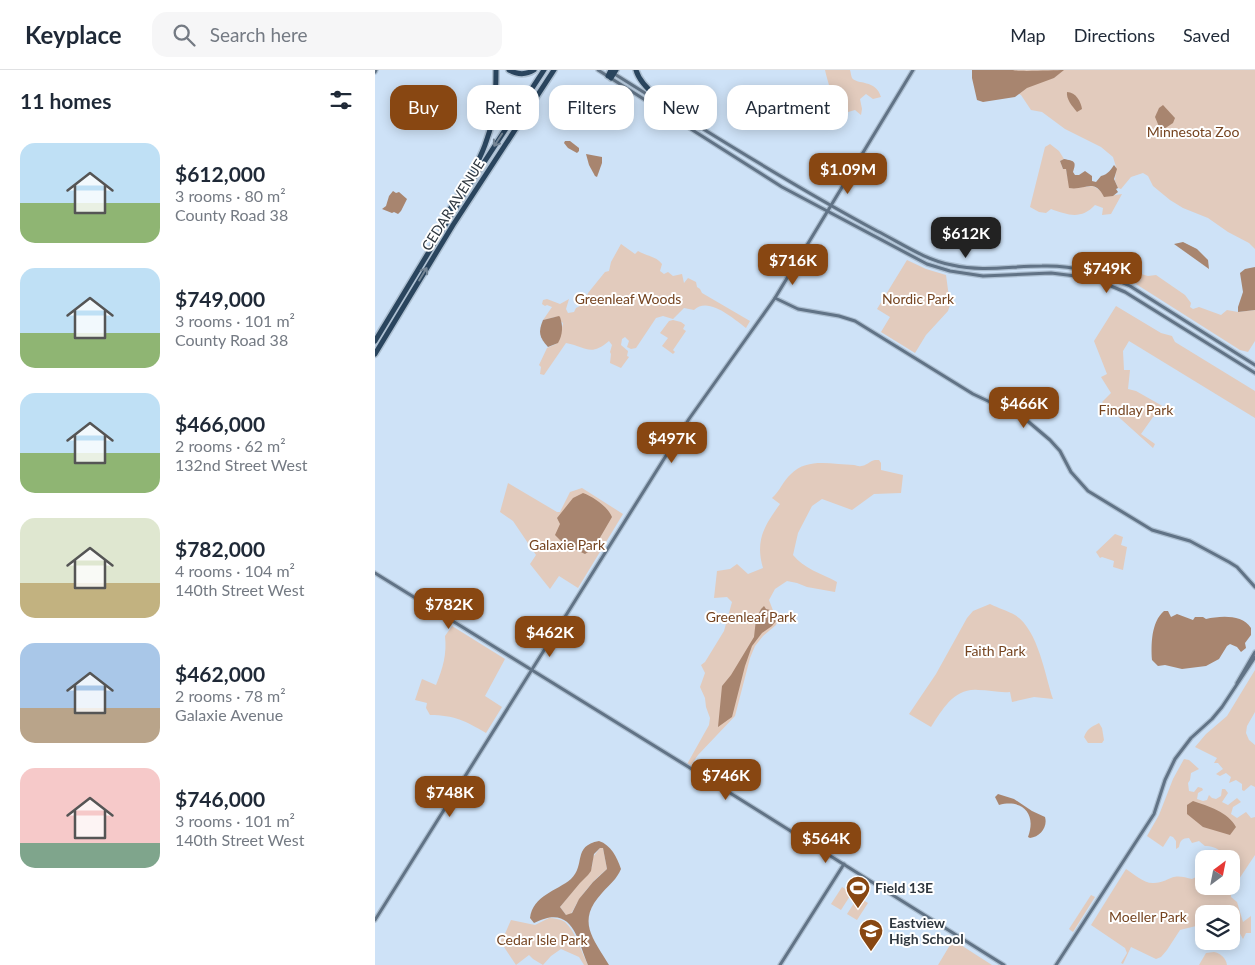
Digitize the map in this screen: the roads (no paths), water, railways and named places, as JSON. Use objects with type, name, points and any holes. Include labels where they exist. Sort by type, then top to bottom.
[{"type":"highway","points":[[425,255],[478,161],[487,140],[495,104],[496,70]]},
{"type":"highway","points":[[509,70],[525,74],[534,70]]},
{"type":"highway","name":"CEDAR AVENUE","points":[[375,341],[425,255],[544,70]]},
{"type":"highway","name":"CEDAR AVENUE","points":[[375,354],[453,225],[554,70]]},
{"type":"highway","points":[[636,70],[644,85]]},
{"type":"street","points":[[598,70],[611,73],[644,93]]},
{"type":"street","points":[[375,920],[689,419],[775,298],[913,70]]},
{"type":"street","points":[[611,73],[782,186],[827,212],[927,264],[943,269],[983,276],[1051,273],[1092,278],[1125,292],[1255,373]]},
{"type":"street","points":[[704,130],[783,179],[937,262],[973,269],[993,270],[1043,266],[1068,267],[1110,277],[1130,286],[1255,365]]},
{"type":"street","points":[[775,298],[797,309],[839,316],[855,322],[973,394],[1024,418],[1060,451],[1071,472],[1088,491],[1152,530],[1190,541],[1229,562],[1237,567],[1255,588]]},
{"type":"street","points":[[1246,368],[1249,361]]},
{"type":"street","points":[[375,574],[1004,965]]},
{"type":"street","points":[[1238,682],[1255,652]]},
{"type":"street","points":[[1056,965],[1153,814],[1175,759],[1191,738],[1218,712],[1255,657]]},
{"type":"street","points":[[780,965],[844,864]]},
{"type":"place","name":"Field 13E","points":[[858,909]]},
{"type":"place","name":"Eastview High School","points":[[871,952]]},
{"type":"park label","name":"Minnesota Zoo","points":[[1193,132]]},
{"type":"park label","name":"Greenleaf Woods","points":[[628,299]]},
{"type":"park label","name":"Nordic Park","points":[[918,299]]},
{"type":"park label","name":"Findlay Park","points":[[1136,410]]},
{"type":"park label","name":"Galaxie Park","points":[[567,545]]},
{"type":"park label","name":"Greenleaf Park","points":[[751,617]]},
{"type":"park label","name":"Faith Park","points":[[995,651]]},
{"type":"park label","name":"Moeller Park","points":[[1148,917]]},
{"type":"park label","name":"Cedar Isle Park","points":[[542,940]]}]
